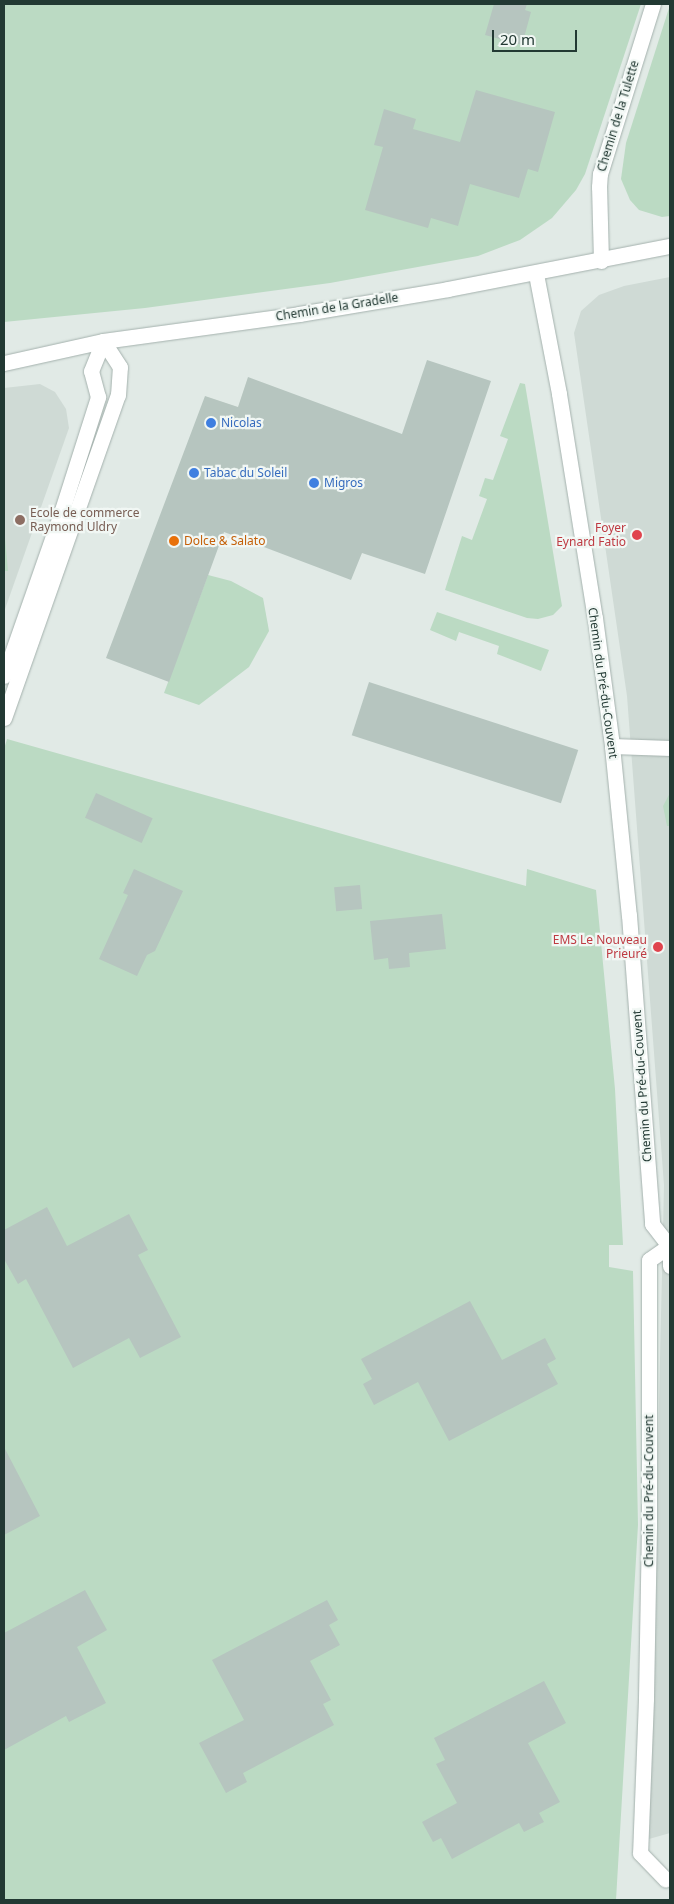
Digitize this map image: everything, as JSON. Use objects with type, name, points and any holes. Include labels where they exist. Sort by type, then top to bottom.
[{"type":"street","name":"Chemin de la Tulette","points":[[601,261],[598,187],[600,174],[653,4]]},
{"type":"street","name":"Chemin de la Gradelle","points":[[4,363],[103,342],[299,314],[536,274],[670,246]]},
{"type":"street","name":"Chemin du Pré-du-Couvent","points":[[536,274],[559,394],[595,618],[612,746],[629,915],[652,1224],[669,1244],[649,1260],[649,1535],[646,1698],[640,1853],[666,1880]]},
{"type":"street","points":[[4,676],[62,510],[98,397],[91,371],[103,342]]},
{"type":"street","points":[[4,718],[118,395],[120,367],[103,342]]},
{"type":"street","points":[[612,746],[670,748]]},
{"type":"street","points":[[669,1244],[670,1266]]},
{"type":"shaded area","points":[[670,277],[670,1833],[649,1839],[664,1185],[627,696],[574,333],[581,311],[599,295],[624,286]]},
{"type":"shaded area","name":"Ecole de commerce Raymond Uldry","points":[[40,384],[55,392],[66,409],[69,428],[4,612],[4,388]]},
{"type":"green space","points":[[4,4],[641,4],[585,174],[576,190],[552,218],[520,240],[478,256],[330,283],[145,308],[4,322]]},
{"type":"green space","points":[[670,5],[670,216],[662,217],[639,210],[630,200],[621,179],[626,143]]},
{"type":"green space","points":[[520,383],[525,384],[562,606],[553,615],[538,619],[527,618],[445,590],[462,536],[472,540],[487,499],[479,496],[485,478],[493,480],[508,439],[500,436]]},
{"type":"green space","points":[[4,527],[8,571],[4,571]]},
{"type":"green space","points":[[208,575],[231,581],[263,598],[269,631],[249,667],[199,705],[164,693]]},
{"type":"green space","points":[[437,612],[549,650],[541,671],[497,654],[499,646],[459,632],[456,641],[430,630]]},
{"type":"green space","points":[[7,739],[526,886],[527,869],[596,890],[615,1089],[623,1245],[609,1245],[609,1267],[633,1271],[638,1525],[616,1900],[4,1900],[4,749]]},
{"type":"green space","points":[[670,793],[670,826],[667,826],[663,806]]},
{"type":"building","points":[[494,4],[527,4],[525,10],[531,12],[522,45],[485,35]]},
{"type":"building","points":[[476,90],[555,112],[538,172],[528,169],[519,198],[470,184],[458,226],[431,218],[428,228],[365,210],[383,147],[374,145],[384,109],[416,119],[413,129],[460,142]]},
{"type":"building","points":[[427,360],[491,381],[425,574],[362,553],[351,580],[224,532],[169,682],[106,658],[205,396],[238,407],[248,377],[402,434]]},
{"type":"building","points":[[369,682],[578,750],[561,803],[352,735]]},
{"type":"building","points":[[96,793],[153,818],[142,843],[85,818]]},
{"type":"building","points":[[134,869],[183,891],[155,951],[147,955],[137,976],[99,959],[128,895],[123,893]]},
{"type":"building","points":[[360,885],[362,909],[336,911],[334,887]]},
{"type":"building","points":[[442,914],[446,949],[409,953],[410,967],[389,969],[388,958],[374,960],[370,921]]},
{"type":"building","points":[[47,1207],[67,1246],[129,1214],[148,1250],[138,1255],[181,1337],[140,1358],[129,1338],[73,1368],[26,1279],[18,1284],[4,1259],[4,1230]]},
{"type":"building","points":[[470,1301],[502,1360],[545,1338],[556,1359],[547,1364],[558,1384],[449,1441],[418,1382],[374,1405],[363,1384],[372,1379],[361,1359]]},
{"type":"building","points":[[4,1447],[40,1516],[4,1535]]},
{"type":"building","points":[[85,1590],[107,1630],[77,1647],[106,1703],[69,1722],[66,1716],[4,1750],[4,1633]]},
{"type":"building","points":[[327,1600],[338,1620],[329,1625],[340,1645],[310,1661],[331,1700],[323,1704],[334,1725],[243,1773],[247,1782],[226,1793],[199,1743],[244,1720],[212,1660]]},
{"type":"building","points":[[544,1681],[566,1723],[528,1743],[560,1802],[539,1813],[544,1822],[524,1832],[519,1823],[452,1859],[441,1838],[433,1842],[422,1822],[457,1803],[436,1764],[445,1760],[434,1738]]},
{"type":"place","name":"Nicolas","points":[[211,423]]},
{"type":"place","name":"Tabac du Soleil","points":[[194,473]]},
{"type":"place","name":"Migros","points":[[314,483]]},
{"type":"place","name":"Ecole de commerce Raymond Uldry","points":[[20,520]]},
{"type":"place","name":"Foyer Eynard Fatio","points":[[637,535]]},
{"type":"place","name":"Dolce & Salato","points":[[174,541]]},
{"type":"place","name":"EMS Le Nouveau Prieuré","points":[[658,947]]}]
